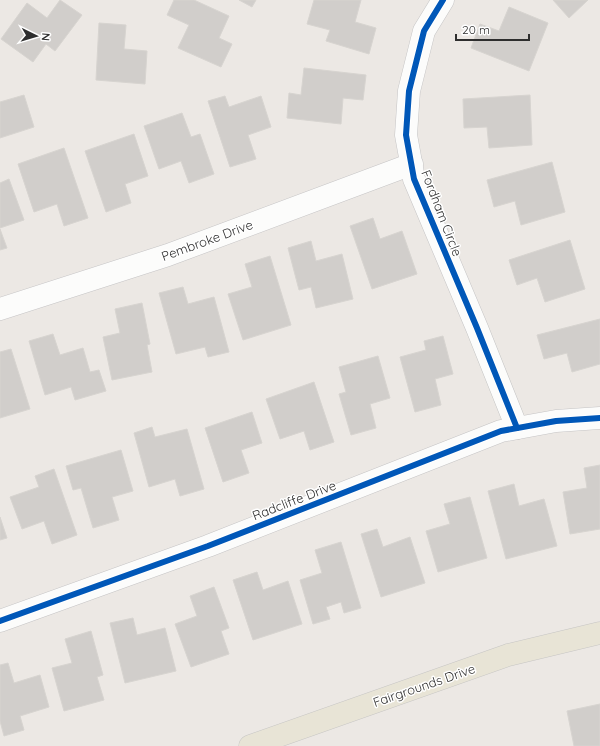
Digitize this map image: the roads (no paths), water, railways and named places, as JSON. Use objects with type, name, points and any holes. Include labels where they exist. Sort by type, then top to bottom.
[{"type":"main road","name":"Fairgrounds Drive","points":[[250,746],[508,655],[600,633]]},
{"type":"street","name":"Fordham Circle","points":[[443,0],[424,31],[409,91],[406,135],[414,179],[477,328],[516,428]]},
{"type":"street","name":"Pembroke Drive","points":[[0,309],[168,255],[412,164]]},
{"type":"street","name":"Radcliffe Drive","points":[[0,621],[208,546],[500,432],[556,421],[600,418]]}]
